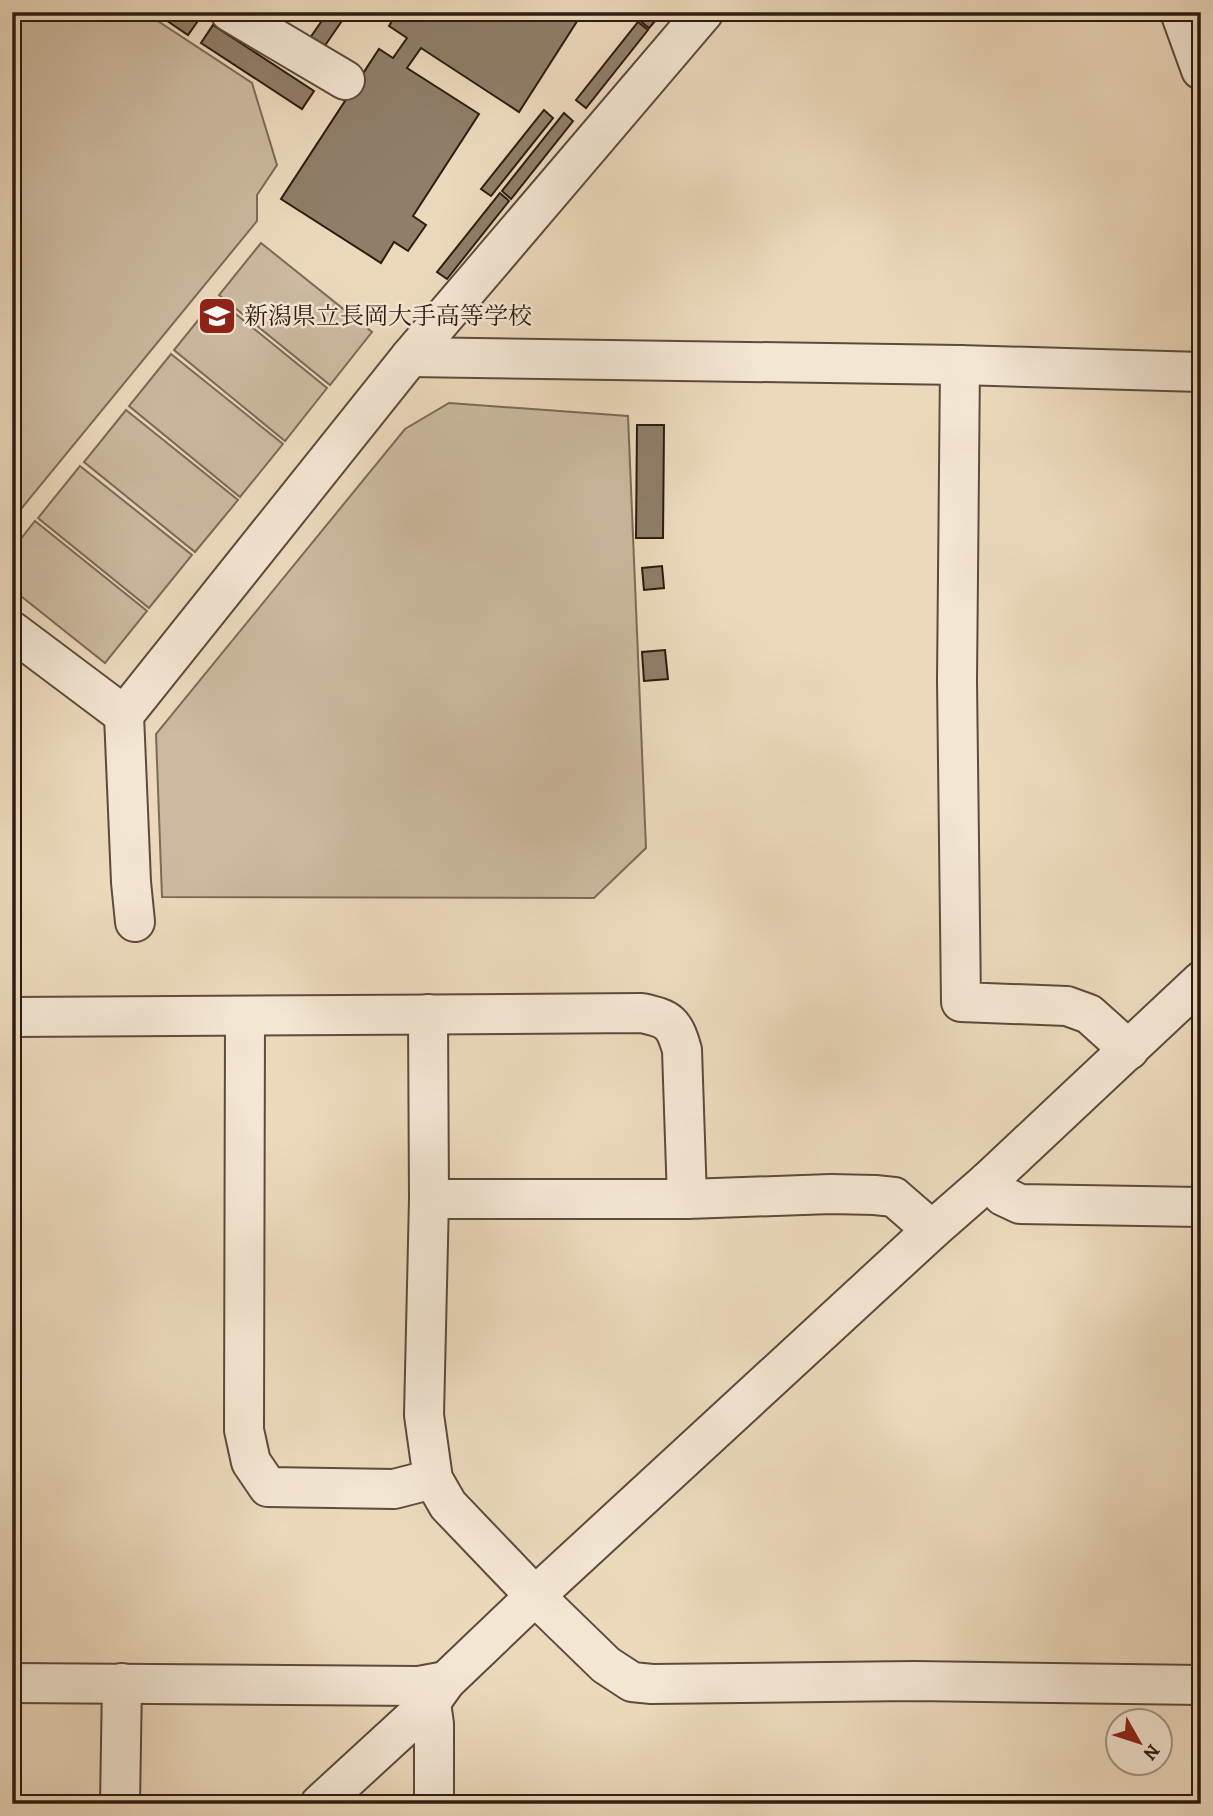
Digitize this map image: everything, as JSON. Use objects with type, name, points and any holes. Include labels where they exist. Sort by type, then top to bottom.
[{"type":"street","points":[[230,12],[345,80]]},
{"type":"street","points":[[135,922],[124,715],[410,357],[704,12]]},
{"type":"street","points":[[1180,12],[1201,70]]},
{"type":"street","points":[[410,357],[960,365],[1201,372]]},
{"type":"street","points":[[960,365],[957,680],[961,1002],[1067,1006],[1090,1014],[1129,1050]]},
{"type":"street","points":[[12,631],[124,715]]},
{"type":"street","points":[[320,1804],[535,1596],[988,1181],[1200,982]]},
{"type":"street","points":[[12,1017],[642,1013],[664,1018],[676,1031],[682,1050],[687,1199]]},
{"type":"street","points":[[428,1014],[429,1199],[424,1415],[433,1479],[447,1505],[606,1665],[632,1682],[652,1685],[914,1681],[1201,1685]]},
{"type":"street","points":[[245,1017],[244,1430],[251,1462],[268,1487],[394,1489],[433,1479]]},
{"type":"street","points":[[988,1181],[1003,1196],[1020,1204],[1201,1207]]},
{"type":"street","points":[[429,1199],[687,1199],[875,1195],[894,1197],[932,1230]]},
{"type":"street","points":[[12,1683],[419,1686],[438,1692]]},
{"type":"street","points":[[120,1804],[122,1684]]},
{"type":"street","points":[[434,1804],[434,1724],[438,1692]]},
{"type":"shaded area","points":[[12,12],[144,12],[252,83],[277,165],[257,195],[257,221],[12,520]]},
{"type":"shaded area","points":[[261,243],[372,332],[330,385],[219,295]]},
{"type":"shaded area","points":[[216,298],[327,388],[285,441],[174,350]]},
{"type":"shaded area","points":[[171,354],[283,444],[240,497],[129,406]]},
{"type":"shaded area","points":[[449,403],[628,416],[646,848],[594,898],[162,897],[156,734],[405,429]]},
{"type":"shaded area","points":[[126,410],[238,500],[195,552],[84,462]]},
{"type":"shaded area","points":[[80,466],[192,555],[149,608],[38,518]]},
{"type":"shaded area","points":[[35,521],[147,611],[105,663],[12,589],[12,550]]},
{"type":"building","points":[[193,12],[200,18],[188,35],[157,14]]},
{"type":"building","points":[[328,12],[348,12],[324,47],[310,38]]},
{"type":"building","points":[[397,12],[583,12],[519,112],[421,48],[407,68],[479,114],[413,216],[426,225],[408,251],[394,242],[381,263],[281,199],[379,49],[393,58],[407,38],[389,26]]},
{"type":"building","points":[[645,12],[663,12],[649,28],[639,20]]},
{"type":"building","points":[[638,22],[648,30],[586,108],[576,100]]},
{"type":"building","points":[[213,25],[314,91],[302,109],[201,43]]},
{"type":"building","points":[[544,110],[553,118],[491,196],[481,189]]},
{"type":"building","points":[[564,113],[573,121],[511,199],[502,191]]},
{"type":"building","points":[[500,193],[509,201],[447,279],[437,272]]},
{"type":"building","points":[[637,425],[664,425],[663,538],[636,538]]},
{"type":"building","points":[[662,566],[664,588],[644,590],[642,568]]},
{"type":"building","points":[[665,650],[668,679],[644,681],[642,652]]},
{"type":"place","name":"新潟県立長岡大手高等学校","points":[[217,316]]}]
